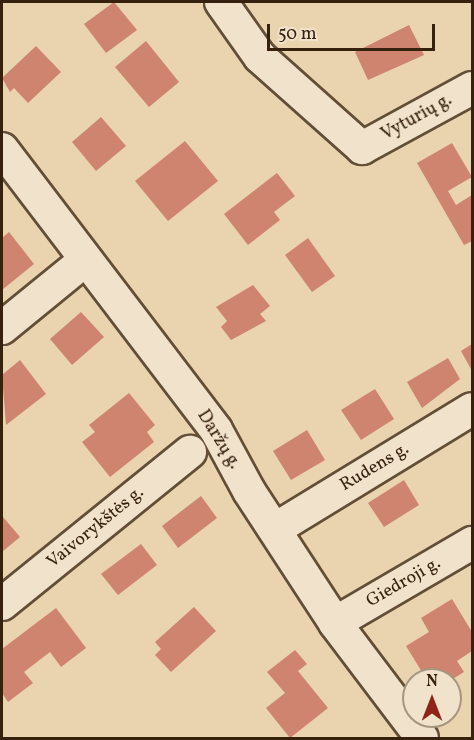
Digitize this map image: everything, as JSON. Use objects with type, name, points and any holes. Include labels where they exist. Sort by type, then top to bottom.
[{"type":"street","name":"Vyturių g.","points":[[221,2],[260,57],[362,148],[472,88]]},
{"type":"street","name":"Daržų g.","points":[[2,149],[216,430],[249,491],[277,528],[335,623],[422,738]]},
{"type":"street","points":[[2,328],[72,271]]},
{"type":"street","name":"Rudens g.","points":[[277,528],[472,409]]},
{"type":"street","name":"Vaivorykštės g.","points":[[2,604],[190,452]]},
{"type":"street","name":"Giedroji g.","points":[[335,623],[472,543]]},
{"type":"building","points":[[114,2],[137,30],[106,53],[84,24]]},
{"type":"building","points":[[409,25],[424,55],[368,80],[355,52]]},
{"type":"building","points":[[146,41],[179,82],[149,107],[115,67]]},
{"type":"building","points":[[36,46],[61,72],[28,103],[14,88],[10,92],[2,78]]},
{"type":"building","points":[[101,117],[126,146],[96,171],[72,142]]},
{"type":"building","points":[[185,141],[218,181],[168,221],[135,181]]},
{"type":"building","points":[[452,143],[472,177],[448,191],[456,205],[472,195],[472,241],[464,245],[417,163]]},
{"type":"building","points":[[277,173],[295,196],[274,212],[280,220],[248,245],[224,214]]},
{"type":"building","points":[[9,232],[34,264],[2,290],[2,238]]},
{"type":"building","points":[[308,238],[335,276],[312,292],[285,255]]},
{"type":"building","points":[[253,285],[270,306],[260,314],[266,321],[231,340],[221,327],[227,321],[216,307]]},
{"type":"building","points":[[81,312],[104,337],[72,365],[50,339]]},
{"type":"building","points":[[472,344],[472,371],[461,351]]},
{"type":"building","points":[[448,358],[460,379],[422,408],[407,382]]},
{"type":"building","points":[[20,360],[46,394],[6,425],[2,375]]},
{"type":"building","points":[[375,389],[394,419],[361,440],[341,410]]},
{"type":"building","points":[[129,393],[155,425],[147,432],[154,442],[110,477],[82,442],[95,432],[89,425]]},
{"type":"building","points":[[307,430],[325,460],[291,480],[273,451]]},
{"type":"building","points":[[404,480],[419,505],[384,527],[368,503]]},
{"type":"building","points":[[201,496],[217,518],[178,548],[162,526]]},
{"type":"building","points":[[2,518],[20,537],[2,552]]},
{"type":"building","points":[[141,544],[157,565],[118,595],[101,574]]},
{"type":"building","points":[[452,599],[472,632],[472,651],[457,661],[461,668],[420,668],[406,646],[429,632],[421,618]]},
{"type":"building","points":[[194,607],[216,631],[171,672],[155,655],[161,649],[155,642]]},
{"type":"building","points":[[56,608],[86,648],[61,667],[50,652],[24,672],[33,683],[8,702],[2,693],[2,649]]},
{"type":"building","points":[[295,650],[307,664],[298,671],[328,708],[290,738],[266,708],[285,693],[267,672]]}]
